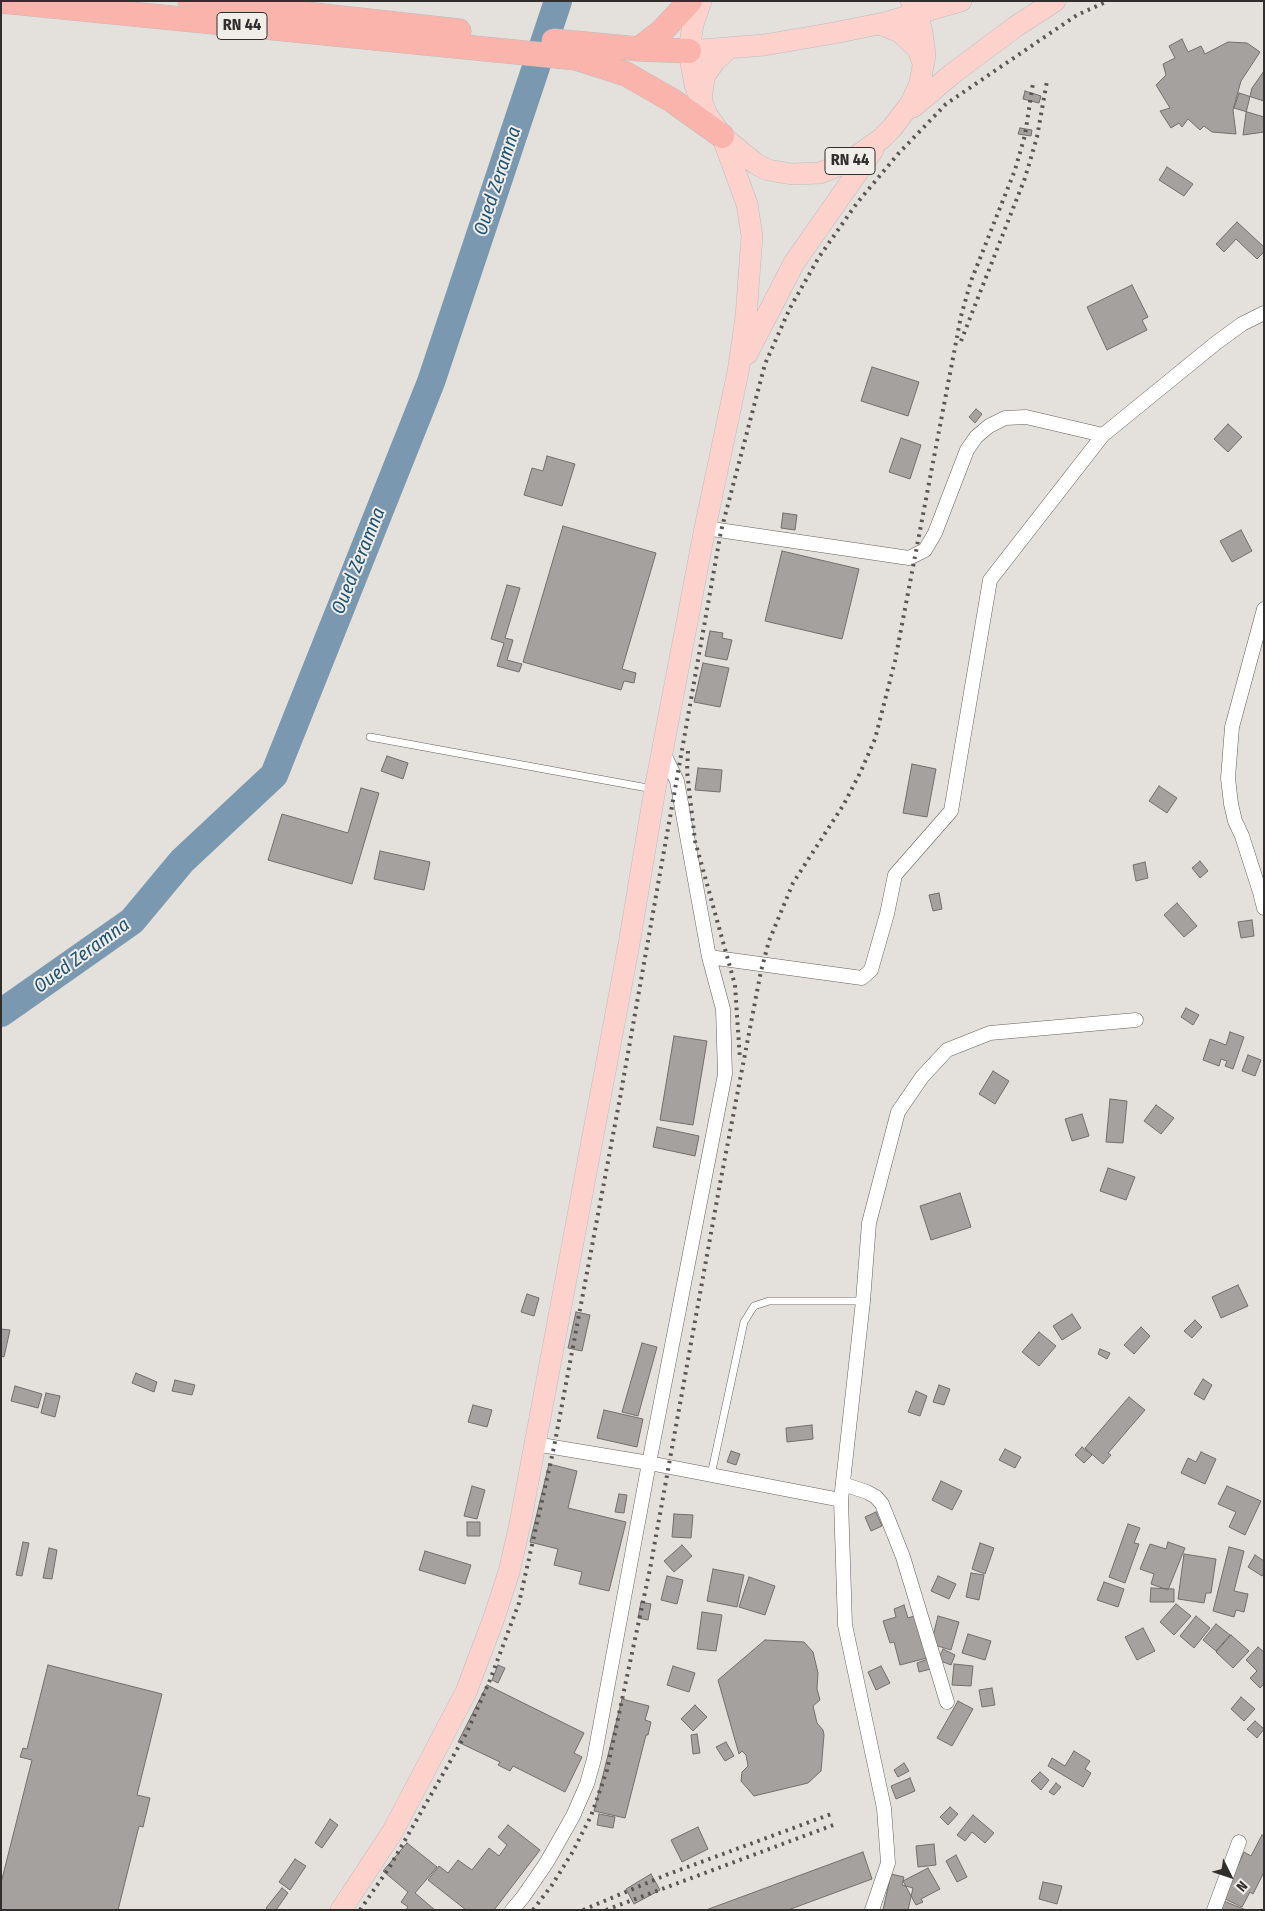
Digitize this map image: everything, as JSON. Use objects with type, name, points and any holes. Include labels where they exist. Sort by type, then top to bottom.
[{"type":"highway","name":"RN 44","points":[[1,1],[578,50],[639,49],[689,51]]},
{"type":"highway","name":"RN 44","points":[[190,1],[487,43]]},
{"type":"highway","points":[[639,49],[661,32],[690,1]]},
{"type":"highway","name":"RN 44","points":[[578,50],[626,74],[672,101],[722,136]]},
{"type":"main road","name":"RN 44","points":[[701,1],[693,24],[689,51],[695,85],[707,115],[722,136],[756,164],[768,170],[792,174],[820,173],[850,161],[881,138],[958,69],[1014,27],[1056,1]]},
{"type":"main road","name":"RN 44","points":[[689,51],[773,43],[880,24],[914,7],[959,2]]},
{"type":"main road","name":"RN 44","points":[[898,121],[917,92],[924,66],[924,46],[914,7]]},
{"type":"main road","points":[[880,24],[900,32],[918,49],[924,66]]},
{"type":"main road","points":[[703,106],[702,91],[705,75],[715,61],[729,48]]},
{"type":"main road","points":[[341,1910],[393,1830],[466,1692],[509,1572],[520,1524],[629,944],[655,789],[705,528],[738,372],[746,317],[752,236],[747,204],[722,136]]},
{"type":"main road","points":[[738,372],[794,263],[881,138]]},
{"type":"street","points":[[709,957],[862,978],[871,970],[887,914],[895,875],[951,811],[990,580],[1104,435],[1216,343],[1242,324],[1264,313]]},
{"type":"street","points":[[705,528],[909,558],[925,550],[935,533],[967,450],[976,437],[989,426],[1005,418],[1026,418],[1104,435]]},
{"type":"street","points":[[1264,609],[1232,728],[1228,778],[1235,821],[1242,836],[1264,908]]},
{"type":"street","points":[[512,1910],[524,1897],[547,1862],[573,1816],[587,1784],[594,1760],[649,1463],[725,1074],[723,1009],[709,957],[677,782],[663,752]]},
{"type":"street","points":[[872,1910],[888,1863],[884,1808],[844,1625],[841,1500],[863,1301],[869,1223],[898,1112],[922,1077],[947,1050],[990,1033],[1136,1020]]},
{"type":"street","points":[[535,1444],[649,1463],[841,1500]]},
{"type":"street","points":[[843,1484],[867,1492],[876,1497],[882,1504],[903,1557],[947,1702]]},
{"type":"street","points":[[1214,1910],[1239,1842]]},
{"type":"lane","points":[[370,737],[655,789]]},
{"type":"lane","points":[[711,1475],[744,1322],[754,1306],[768,1301],[863,1301]]},
{"type":"building","points":[[1182,39],[1188,52],[1201,46],[1205,54],[1228,42],[1247,43],[1260,52],[1241,81],[1233,110],[1236,134],[1212,132],[1204,126],[1200,130],[1188,119],[1182,127],[1179,123],[1171,128],[1160,111],[1170,108],[1156,85],[1166,75],[1163,64],[1175,58],[1169,46]]},
{"type":"building","points":[[1264,71],[1264,132],[1243,135],[1252,88]]},
{"type":"building","points":[[1025,91],[1041,96],[1039,103],[1023,99]]},
{"type":"building","points":[[1239,93],[1264,101],[1264,117],[1234,108]]},
{"type":"building","points":[[1020,128],[1032,130],[1031,136],[1018,134]]},
{"type":"building","points":[[1167,167],[1193,184],[1184,196],[1159,180]]},
{"type":"building","points":[[1237,222],[1264,247],[1264,252],[1257,259],[1236,239],[1224,252],[1216,244]]},
{"type":"building","points":[[1132,285],[1148,317],[1142,320],[1147,330],[1107,350],[1087,307]]},
{"type":"building","points":[[872,367],[919,382],[908,416],[861,401]]},
{"type":"building","points":[[976,409],[982,414],[975,423],[969,417]]},
{"type":"building","points":[[1228,424],[1242,437],[1228,452],[1214,439]]},
{"type":"building","points":[[901,438],[921,445],[910,479],[889,472]]},
{"type":"building","points":[[547,456],[575,464],[562,506],[524,495],[532,468],[543,471]]},
{"type":"building","points":[[783,513],[797,515],[795,530],[781,528]]},
{"type":"building","points":[[563,526],[656,553],[622,669],[636,673],[634,683],[624,681],[621,690],[523,662]]},
{"type":"building","points":[[1241,530],[1252,551],[1232,562],[1220,541]]},
{"type":"building","points":[[782,551],[859,569],[842,639],[765,621]]},
{"type":"building","points":[[507,585],[520,588],[505,638],[513,640],[507,660],[522,664],[519,672],[497,666],[504,643],[491,639]]},
{"type":"building","points":[[710,631],[723,633],[722,638],[732,640],[727,660],[705,656]]},
{"type":"building","points":[[703,663],[729,668],[720,707],[694,702]]},
{"type":"building","points":[[387,756],[408,763],[403,779],[381,771]]},
{"type":"building","points":[[912,764],[936,769],[927,817],[903,813]]},
{"type":"building","points":[[698,768],[722,770],[720,792],[695,790]]},
{"type":"building","points":[[1159,786],[1177,798],[1167,813],[1149,801]]},
{"type":"building","points":[[361,788],[379,793],[352,884],[268,860],[282,814],[348,833]]},
{"type":"building","points":[[380,851],[430,862],[424,890],[374,879]]},
{"type":"building","points":[[1200,861],[1208,871],[1200,878],[1192,868]]},
{"type":"building","points":[[1145,862],[1148,878],[1136,881],[1133,865]]},
{"type":"building","points":[[939,893],[942,909],[933,911],[929,895]]},
{"type":"building","points":[[1177,903],[1197,926],[1184,937],[1164,915]]},
{"type":"building","points":[[1252,920],[1254,936],[1241,938],[1238,922]]},
{"type":"building","points":[[1186,1008],[1199,1015],[1193,1025],[1181,1017]]},
{"type":"building","points":[[1230,1032],[1244,1037],[1233,1069],[1225,1066],[1227,1061],[1221,1059],[1219,1066],[1203,1060],[1210,1039],[1226,1045]]},
{"type":"building","points":[[674,1036],[707,1041],[693,1125],[660,1120]]},
{"type":"building","points":[[1248,1055],[1261,1060],[1255,1076],[1242,1071]]},
{"type":"building","points":[[993,1071],[1009,1081],[995,1104],[979,1094]]},
{"type":"building","points":[[1110,1099],[1127,1101],[1123,1143],[1106,1142]]},
{"type":"building","points":[[1156,1105],[1174,1118],[1161,1134],[1144,1121]]},
{"type":"building","points":[[1082,1114],[1089,1136],[1072,1141],[1065,1119]]},
{"type":"building","points":[[657,1127],[699,1136],[695,1156],[653,1147]]},
{"type":"building","points":[[1108,1168],[1135,1177],[1126,1200],[1100,1191]]},
{"type":"building","points":[[960,1193],[971,1227],[931,1240],[920,1206]]},
{"type":"building","points":[[1238,1285],[1248,1306],[1221,1318],[1212,1297]]},
{"type":"building","points":[[527,1294],[539,1298],[534,1316],[521,1312]]},
{"type":"building","points":[[576,1312],[590,1315],[582,1351],[568,1348]]},
{"type":"building","points":[[1072,1314],[1081,1328],[1062,1340],[1053,1326]]},
{"type":"building","points":[[1195,1320],[1202,1327],[1192,1338],[1184,1331]]},
{"type":"building","points":[[1141,1327],[1150,1336],[1134,1354],[1124,1345]]},
{"type":"building","points":[[1,1329],[10,1330],[4,1357],[1,1356]]},
{"type":"building","points":[[1039,1332],[1056,1346],[1039,1366],[1022,1352]]},
{"type":"building","points":[[642,1343],[657,1347],[638,1416],[622,1412]]},
{"type":"building","points":[[1100,1349],[1110,1353],[1107,1359],[1098,1354]]},
{"type":"building","points":[[136,1373],[157,1382],[154,1392],[132,1383]]},
{"type":"building","points":[[1203,1379],[1212,1385],[1204,1400],[1194,1394]]},
{"type":"building","points":[[175,1380],[195,1385],[192,1395],[172,1391]]},
{"type":"building","points":[[939,1385],[950,1389],[944,1405],[933,1402]]},
{"type":"building","points":[[15,1386],[42,1394],[38,1408],[11,1401]]},
{"type":"building","points":[[916,1391],[927,1396],[920,1416],[908,1412]]},
{"type":"building","points":[[46,1393],[60,1396],[55,1417],[41,1413]]},
{"type":"building","points":[[1129,1397],[1145,1410],[1108,1453],[1111,1455],[1103,1464],[1085,1448]]},
{"type":"building","points":[[473,1405],[492,1410],[487,1427],[468,1422]]},
{"type":"building","points":[[604,1410],[643,1419],[637,1447],[597,1438]]},
{"type":"building","points":[[812,1425],[813,1439],[787,1442],[786,1428]]},
{"type":"building","points":[[1082,1447],[1092,1455],[1084,1463],[1075,1455]]},
{"type":"building","points":[[1005,1449],[1021,1457],[1015,1468],[999,1460]]},
{"type":"building","points":[[731,1451],[740,1454],[736,1465],[727,1462]]},
{"type":"building","points":[[1201,1452],[1216,1459],[1205,1484],[1181,1473],[1188,1458],[1196,1462]]},
{"type":"building","points":[[549,1464],[577,1471],[568,1508],[626,1522],[609,1591],[579,1584],[582,1572],[554,1565],[558,1549],[530,1542]]},
{"type":"building","points":[[941,1481],[962,1491],[952,1510],[932,1500]]},
{"type":"building","points":[[472,1486],[485,1490],[477,1519],[464,1516]]},
{"type":"building","points":[[1227,1486],[1261,1501],[1245,1535],[1229,1527],[1236,1512],[1218,1504]]},
{"type":"building","points":[[619,1494],[627,1495],[624,1513],[615,1512]]},
{"type":"building","points":[[876,1512],[882,1526],[871,1531],[865,1517]]},
{"type":"building","points":[[674,1514],[693,1515],[691,1538],[672,1537]]},
{"type":"building","points":[[467,1522],[480,1522],[480,1536],[467,1536]]},
{"type":"building","points":[[1128,1524],[1140,1528],[1134,1543],[1139,1544],[1125,1583],[1109,1577]]},
{"type":"building","points":[[23,1542],[29,1543],[22,1576],[16,1575]]},
{"type":"building","points":[[1168,1542],[1185,1548],[1168,1590],[1151,1584],[1154,1574],[1140,1569],[1150,1544],[1166,1549]]},
{"type":"building","points":[[980,1543],[994,1548],[985,1574],[972,1569]]},
{"type":"building","points":[[682,1545],[692,1556],[674,1572],[664,1561]]},
{"type":"building","points":[[1229,1547],[1244,1551],[1234,1591],[1248,1594],[1244,1612],[1236,1610],[1234,1617],[1213,1611]]},
{"type":"building","points":[[49,1548],[57,1550],[52,1579],[43,1578]]},
{"type":"building","points":[[425,1551],[471,1565],[465,1584],[419,1570]]},
{"type":"building","points":[[1184,1554],[1216,1559],[1211,1593],[1206,1593],[1204,1603],[1178,1599]]},
{"type":"building","points":[[1255,1555],[1264,1561],[1264,1573],[1262,1576],[1248,1567]]},
{"type":"building","points":[[713,1569],[744,1575],[737,1607],[707,1601]]},
{"type":"building","points":[[971,1573],[984,1575],[979,1600],[966,1597]]},
{"type":"building","points":[[667,1576],[683,1580],[677,1604],[661,1600]]},
{"type":"building","points":[[938,1576],[956,1584],[949,1599],[931,1591]]},
{"type":"building","points":[[749,1577],[775,1586],[765,1615],[739,1607]]},
{"type":"building","points":[[1104,1582],[1124,1589],[1118,1607],[1097,1600]]},
{"type":"building","points":[[1151,1588],[1174,1589],[1174,1602],[1150,1602]]},
{"type":"building","points":[[641,1602],[651,1604],[648,1620],[638,1618]]},
{"type":"building","points":[[1176,1604],[1191,1616],[1174,1635],[1160,1622]]},
{"type":"building","points":[[904,1605],[908,1618],[914,1616],[927,1658],[900,1665],[894,1642],[890,1643],[883,1621],[896,1617],[894,1609]]},
{"type":"building","points":[[702,1612],[722,1615],[716,1651],[697,1649]]},
{"type":"building","points":[[938,1616],[959,1622],[951,1650],[931,1644]]},
{"type":"building","points":[[1196,1616],[1210,1628],[1194,1648],[1180,1636]]},
{"type":"building","points":[[1216,1624],[1230,1635],[1216,1651],[1203,1640]]},
{"type":"building","points":[[1143,1628],[1155,1651],[1137,1660],[1125,1637]]},
{"type":"building","points":[[968,1634],[991,1641],[985,1660],[962,1653]]},
{"type":"building","points":[[1231,1635],[1249,1651],[1233,1668],[1216,1652]]},
{"type":"building","points":[[765,1640],[804,1642],[813,1652],[818,1673],[817,1689],[820,1700],[813,1706],[817,1723],[823,1730],[824,1735],[821,1771],[808,1783],[754,1796],[741,1781],[742,1772],[748,1766],[746,1755],[742,1751],[739,1754],[718,1680]]},
{"type":"building","points":[[1258,1647],[1264,1652],[1264,1684],[1260,1688],[1250,1678],[1257,1671],[1246,1660]]},
{"type":"building","points":[[943,1649],[955,1655],[951,1665],[938,1660]]},
{"type":"building","points":[[928,1659],[931,1669],[919,1672],[917,1663]]},
{"type":"building","points":[[954,1664],[973,1666],[971,1686],[952,1685]]},
{"type":"building","points":[[48,1665],[162,1694],[137,1795],[150,1798],[143,1827],[139,1826],[118,1910],[1,1910],[1,1883],[32,1760],[20,1757],[23,1748],[27,1749]]},
{"type":"building","points":[[498,1665],[505,1668],[498,1683],[492,1680]]},
{"type":"building","points":[[673,1666],[695,1673],[689,1692],[667,1685]]},
{"type":"building","points":[[881,1666],[890,1683],[876,1690],[868,1672]]},
{"type":"building","points":[[487,1685],[584,1733],[574,1753],[582,1757],[565,1792],[513,1766],[510,1771],[498,1765],[500,1762],[458,1742]]},
{"type":"building","points":[[992,1688],[995,1705],[982,1707],[979,1690]]},
{"type":"building","points":[[1241,1697],[1255,1709],[1244,1721],[1231,1709]]},
{"type":"building","points":[[622,1699],[649,1706],[645,1720],[651,1722],[625,1818],[594,1811]]},
{"type":"building","points":[[958,1701],[973,1709],[952,1746],[937,1738]]},
{"type":"building","points":[[695,1705],[707,1717],[693,1731],[681,1719]]},
{"type":"building","points":[[1255,1721],[1264,1729],[1257,1738],[1247,1729]]},
{"type":"building","points":[[697,1734],[700,1753],[693,1754],[691,1735]]},
{"type":"building","points":[[726,1742],[734,1756],[725,1761],[716,1747]]},
{"type":"building","points":[[1074,1751],[1090,1761],[1085,1769],[1091,1773],[1083,1787],[1048,1766],[1052,1758],[1065,1766]]},
{"type":"building","points":[[904,1763],[909,1771],[898,1777],[894,1770]]},
{"type":"building","points":[[1040,1772],[1049,1780],[1041,1790],[1031,1781]]},
{"type":"building","points":[[910,1778],[915,1791],[896,1799],[891,1786]]},
{"type":"building","points":[[1056,1783],[1061,1787],[1054,1795],[1049,1792]]},
{"type":"building","points":[[950,1807],[958,1814],[948,1825],[940,1817]]},
{"type":"building","points":[[599,1814],[615,1817],[613,1828],[597,1825]]},
{"type":"building","points":[[973,1815],[994,1833],[985,1843],[972,1832],[965,1841],[957,1835]]},
{"type":"building","points":[[330,1819],[338,1825],[322,1848],[315,1843]]},
{"type":"building","points":[[508,1825],[540,1850],[494,1910],[466,1910],[428,1880],[439,1866],[448,1873],[458,1860],[472,1870],[489,1848],[499,1856],[507,1845],[498,1837]]},
{"type":"building","points":[[698,1827],[708,1849],[682,1862],[671,1840]]},
{"type":"building","points":[[1262,1835],[1264,1836],[1264,1872],[1253,1894],[1250,1892],[1242,1907],[1223,1898],[1244,1852],[1251,1856]]},
{"type":"building","points":[[407,1843],[437,1867],[415,1893],[435,1910],[406,1910],[408,1907],[401,1902],[408,1892],[383,1871]]},
{"type":"building","points":[[934,1844],[936,1865],[918,1867],[916,1846]]},
{"type":"building","points":[[863,1852],[872,1879],[788,1910],[706,1910]]},
{"type":"building","points":[[956,1855],[967,1877],[957,1882],[946,1861]]},
{"type":"building","points":[[295,1859],[306,1866],[290,1890],[279,1882]]},
{"type":"building","points":[[928,1868],[940,1889],[921,1899],[923,1902],[916,1905],[903,1881]]},
{"type":"building","points":[[651,1874],[660,1890],[634,1904],[626,1889]]},
{"type":"building","points":[[891,1874],[904,1877],[902,1885],[913,1888],[908,1910],[883,1910]]},
{"type":"building","points":[[1043,1882],[1062,1886],[1057,1904],[1039,1899]]},
{"type":"building","points":[[282,1888],[288,1893],[276,1910],[268,1910],[266,1908]]},
{"type":"building","points":[[1224,1901],[1246,1910],[1220,1910]]},
{"type":"waterway","name":"Oued Zeramna","points":[[1,1013],[132,921],[182,861],[274,775],[431,382],[558,1]]},
{"type":"railway","points":[[360,1910],[389,1868],[467,1732],[490,1680],[519,1603],[554,1447],[620,1098],[721,531],[765,364],[790,308],[819,257],[857,203],[898,154],[946,104],[1077,15],[1108,1]]},
{"type":"railway","points":[[961,341],[1025,178],[1037,137],[1047,81]]},
{"type":"railway","points":[[533,1910],[552,1885],[572,1853],[591,1816],[607,1770],[650,1569],[719,1189],[761,971],[769,941],[793,883],[844,804],[875,739],[895,661],[961,316],[971,281],[1015,170],[1025,135],[1033,83]]},
{"type":"railway","points":[[688,751],[687,771],[695,841],[735,985],[740,1060]]},
{"type":"railway","points":[[583,1910],[666,1875],[834,1813]]},
{"type":"railway","points":[[606,1910],[836,1824]]}]
